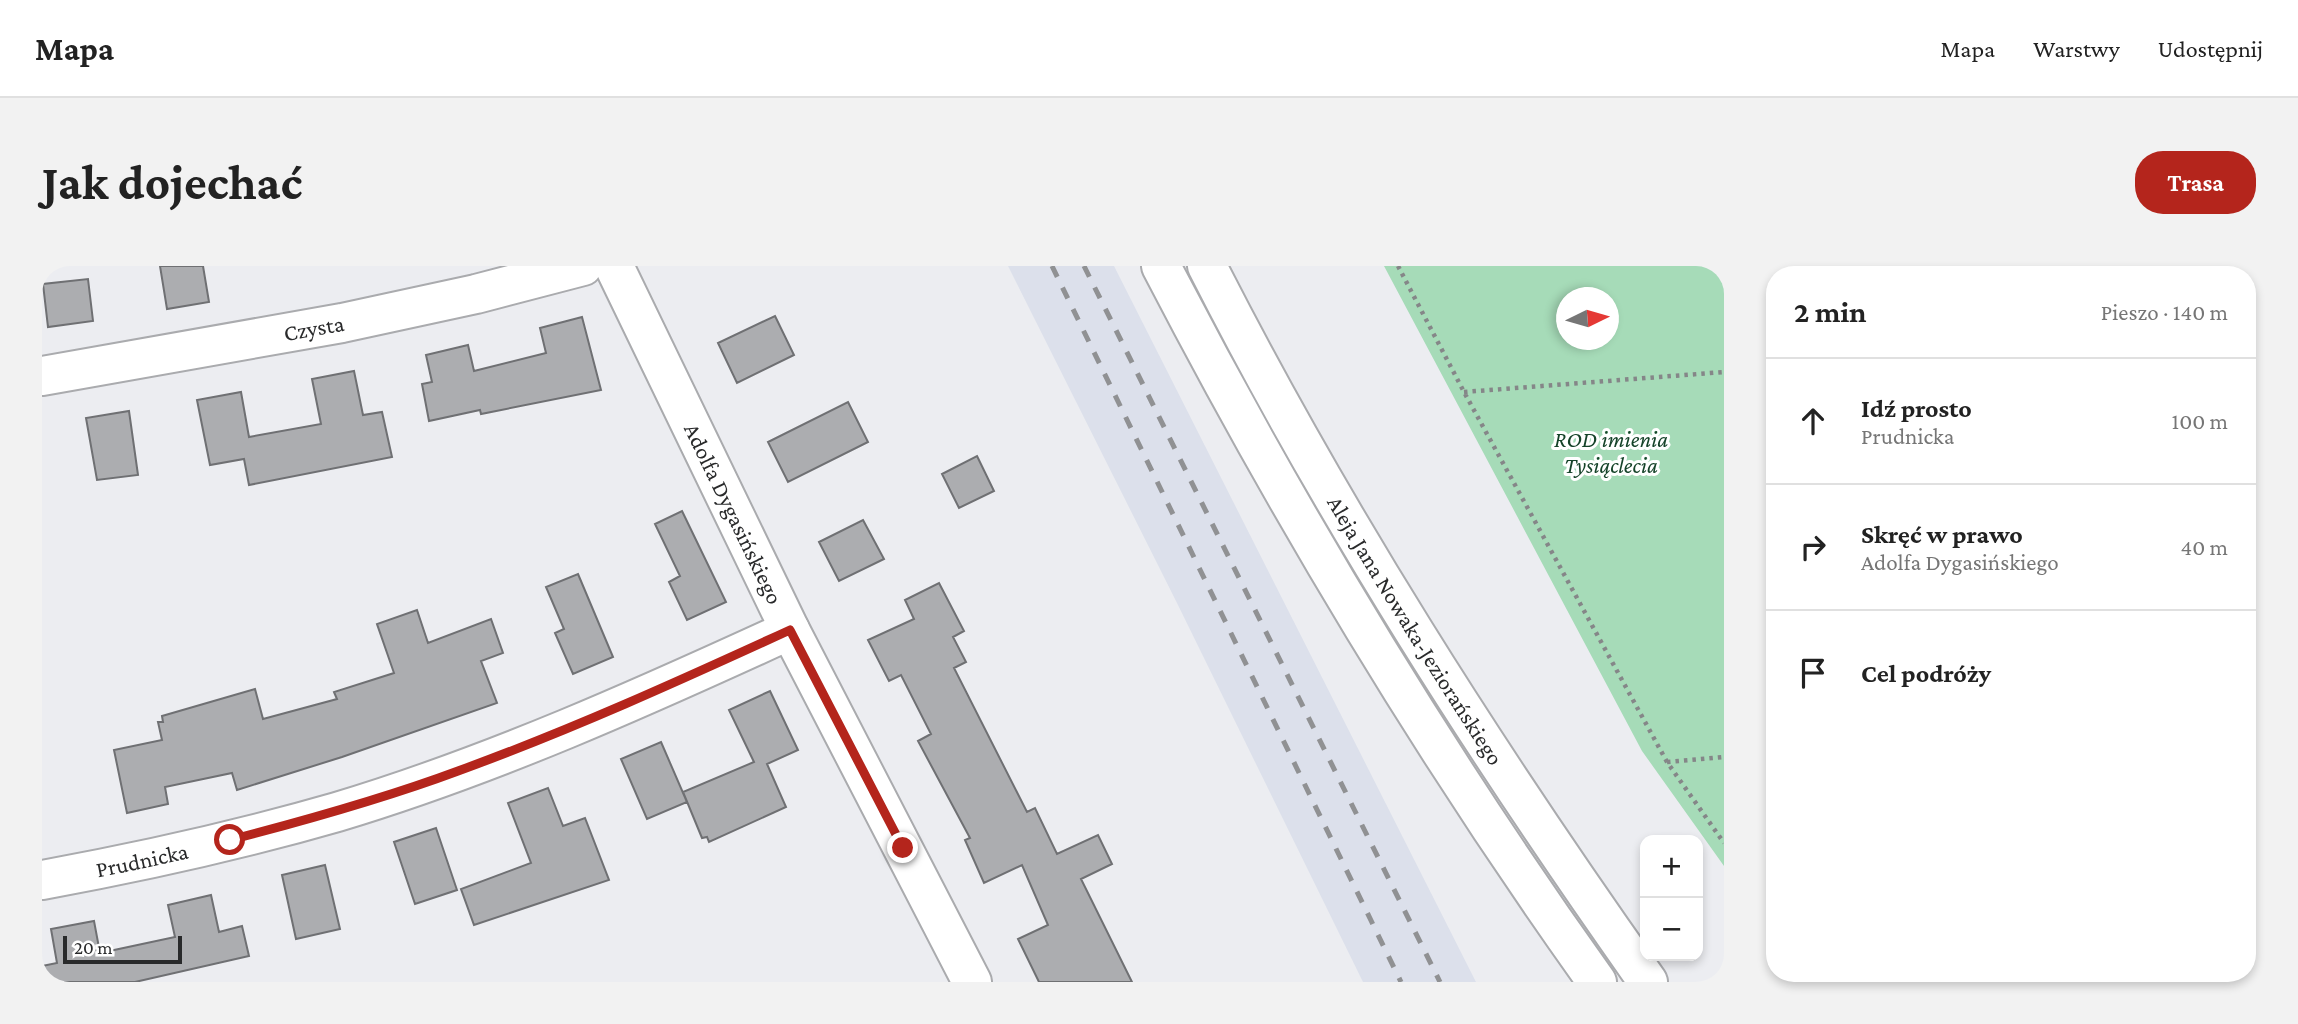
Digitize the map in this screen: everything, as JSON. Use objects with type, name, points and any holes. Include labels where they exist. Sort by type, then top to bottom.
[{"type":"street","name":"Czysta","points":[[42,376],[342,323],[477,294],[583,266]]},
{"type":"street","name":"Adolfa Dygasińskiego","points":[[614,266],[790,630],[972,982]]},
{"type":"street","name":"Aleja Jana Nowaka-Jeziorańskiego","points":[[1161,266],[1229,396],[1408,703],[1534,894],[1597,982]]},
{"type":"street","name":"Aleja Jana Nowaka-Jeziorańskiego","points":[[1207,266],[1250,351],[1357,541],[1557,853],[1648,982]]},
{"type":"street","name":"Prudnicka","points":[[42,880],[230,840],[337,812],[457,772],[560,732],[790,630]]},
{"type":"path","points":[[1398,266],[1667,762],[1724,844]]},
{"type":"path","points":[[1464,392],[1724,372]]},
{"type":"path","points":[[1667,762],[1724,757]]},
{"type":"shaded area","points":[[1008,266],[1114,266],[1476,982],[1363,982]]},
{"type":"green space","name":"ROD imienia Tysiąclecia","points":[[1384,266],[1724,266],[1724,866],[1642,751]]},
{"type":"building","points":[[160,266],[203,266],[209,302],[167,309]]},
{"type":"building","points":[[88,279],[93,321],[48,327],[43,284]]},
{"type":"building","points":[[775,316],[794,355],[737,383],[718,343]]},
{"type":"building","points":[[582,317],[601,390],[481,414],[480,410],[429,421],[422,384],[432,382],[426,355],[468,345],[474,371],[546,353],[540,328]]},
{"type":"building","points":[[354,371],[363,415],[382,412],[392,457],[249,485],[244,459],[210,465],[197,400],[241,392],[249,437],[321,424],[312,379]]},
{"type":"building","points":[[848,402],[868,442],[788,482],[768,442]]},
{"type":"building","points":[[129,411],[138,475],[97,480],[86,418]]},
{"type":"building","points":[[977,456],[994,491],[959,508],[942,474]]},
{"type":"building","points":[[682,511],[726,602],[687,620],[669,582],[680,576],[655,524]]},
{"type":"building","points":[[863,520],[884,559],[839,581],[819,542]]},
{"type":"building","points":[[578,574],[613,657],[573,674],[555,633],[564,629],[546,587]]},
{"type":"building","points":[[939,583],[964,631],[953,637],[966,662],[954,668],[1027,812],[1035,808],[1057,854],[1098,835],[1112,864],[1081,879],[1132,982],[1039,982],[1018,939],[1048,925],[1022,865],[984,883],[965,840],[970,838],[918,741],[931,734],[901,675],[889,681],[868,640],[914,619],[905,600]]},
{"type":"building","points":[[417,610],[428,643],[491,619],[503,653],[481,661],[497,703],[237,790],[232,773],[165,787],[168,804],[127,813],[114,750],[162,740],[158,722],[163,722],[162,716],[255,689],[263,719],[337,699],[334,692],[394,673],[377,624]]},
{"type":"building","points":[[770,691],[798,750],[767,764],[786,807],[709,842],[707,837],[702,838],[683,792],[754,762],[729,710]]},
{"type":"building","points":[[661,742],[687,802],[647,819],[621,759]]},
{"type":"building","points":[[548,788],[563,826],[585,818],[609,880],[474,925],[461,889],[531,863],[508,803]]},
{"type":"building","points":[[436,828],[457,890],[415,904],[394,842]]},
{"type":"building","points":[[325,865],[340,929],[296,939],[282,875]]},
{"type":"building","points":[[211,895],[219,932],[242,926],[249,956],[135,982],[42,982],[42,966],[57,963],[51,929],[94,921],[100,953],[175,937],[168,905]]},
{"type":"railway","points":[[1052,266],[1401,982]]},
{"type":"railway","points":[[1084,266],[1440,982]]},
{"type":"route","points":[[230,840],[337,812],[457,772],[560,732],[790,630],[903,848]]}]
